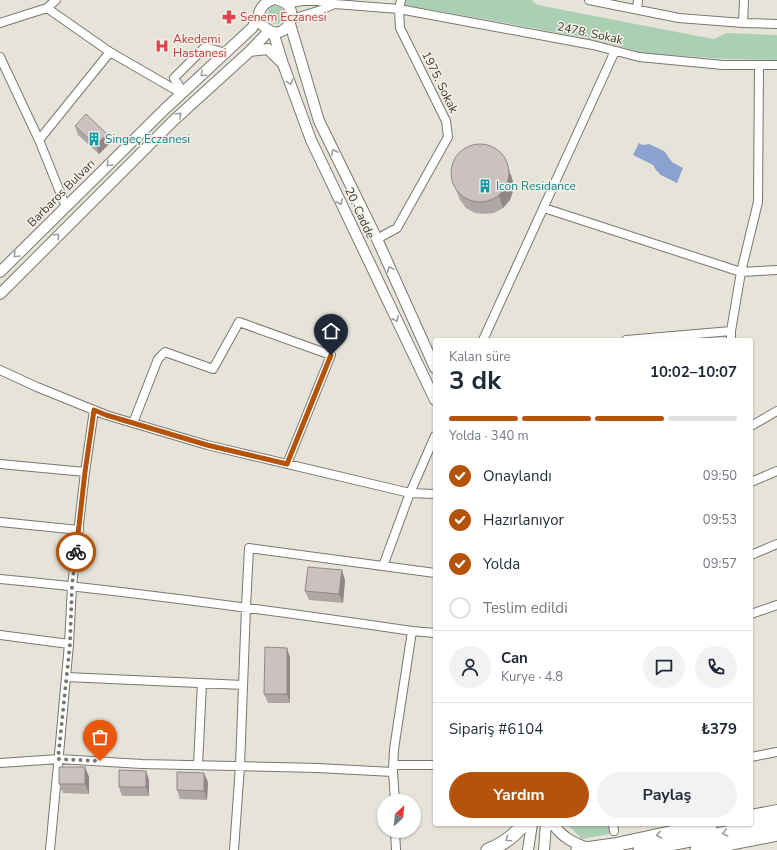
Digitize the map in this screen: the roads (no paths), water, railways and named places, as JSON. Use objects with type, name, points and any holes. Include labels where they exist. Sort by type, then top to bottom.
[{"type":"main road","points":[[753,816],[777,811]]},
{"type":"main road","points":[[640,850],[777,822]]},
{"type":"main road","points":[[488,850],[508,840],[522,826]]},
{"type":"main road","points":[[584,850],[702,826]]},
{"type":"main road","points":[[697,850],[777,834]]},
{"type":"main road","points":[[742,850],[777,843]]},
{"type":"street","points":[[0,23],[47,8],[56,0]]},
{"type":"street","points":[[260,0],[260,14],[260,22],[271,31],[280,32],[286,28],[291,21],[292,13],[290,8],[280,1],[266,2],[262,6],[260,14]]},
{"type":"street","points":[[399,8],[401,0]]},
{"type":"street","points":[[589,0],[679,18],[777,24]]},
{"type":"street","points":[[637,9],[638,0]]},
{"type":"street","points":[[743,23],[744,0]]},
{"type":"street","name":"2478. Sokak","points":[[280,1],[318,1],[335,4],[399,8],[593,45],[639,57],[723,65],[777,65]]},
{"type":"street","name":"2478. Sokak","points":[[291,21],[335,4]]},
{"type":"street","points":[[47,8],[110,52],[182,93]]},
{"type":"street","name":"1975. Sokak","points":[[376,239],[397,228],[448,137],[446,121],[400,28],[399,8]]},
{"type":"street","name":"Barbaros Bulvarı","points":[[1,267],[66,207],[166,108],[252,28],[260,14]]},
{"type":"street","name":"20. Cadde","points":[[291,21],[319,121],[376,239],[433,364]]},
{"type":"street","points":[[0,294],[173,120],[271,31]]},
{"type":"street","name":"20. Cadde","points":[[271,31],[311,140],[433,396]]},
{"type":"street","points":[[182,93],[174,78],[205,47],[226,53]]},
{"type":"street","points":[[250,51],[268,49],[283,64]]},
{"type":"street","points":[[484,338],[614,51]]},
{"type":"street","points":[[39,140],[110,52]]},
{"type":"street","points":[[0,57],[39,140],[66,207]]},
{"type":"street","points":[[731,338],[741,272],[758,202],[759,65]]},
{"type":"street","points":[[544,208],[741,272],[777,270]]},
{"type":"street","points":[[133,423],[158,359],[165,352],[213,369],[239,322],[331,355],[287,464]]},
{"type":"street","points":[[649,338],[731,331]]},
{"type":"street","points":[[0,370],[106,415],[207,445],[410,493],[433,494]]},
{"type":"street","points":[[50,850],[70,644],[72,586],[85,472],[94,410]]},
{"type":"street","points":[[753,425],[777,411]]},
{"type":"street","points":[[383,566],[410,493],[433,441]]},
{"type":"street","points":[[0,464],[85,472]]},
{"type":"street","points":[[753,481],[777,471]]},
{"type":"street","points":[[0,522],[79,530]]},
{"type":"street","points":[[753,554],[777,544]]},
{"type":"street","points":[[234,850],[240,766],[249,548],[433,573]]},
{"type":"street","points":[[0,579],[246,607],[433,633]]},
{"type":"street","points":[[753,613],[777,605]]},
{"type":"street","points":[[395,794],[393,769],[394,749],[412,631]]},
{"type":"street","points":[[0,635],[70,644]]},
{"type":"street","points":[[66,677],[243,685]]},
{"type":"street","points":[[198,765],[202,683]]},
{"type":"street","points":[[753,756],[777,752]]},
{"type":"street","points":[[0,763],[58,759],[142,764],[317,768],[393,769],[433,765]]},
{"type":"street","points":[[528,850],[532,826]]},
{"type":"street","points":[[544,850],[546,826]]},
{"type":"street","points":[[555,826],[568,840],[584,850]]},
{"type":"street","points":[[395,838],[396,850]]},
{"type":"water","points":[[639,143],[642,145],[649,144],[664,151],[672,162],[683,168],[677,183],[661,175],[653,165],[633,155]]},
{"type":"place","name":"Senem Eczanesi","points":[[229,17]]},
{"type":"place","name":"Akedemi Hastanesi","points":[[162,46]]},
{"type":"place","name":"Singeç Eczanesi","points":[[94,139]]},
{"type":"place","name":"Icon Residance","points":[[485,186]]}]
